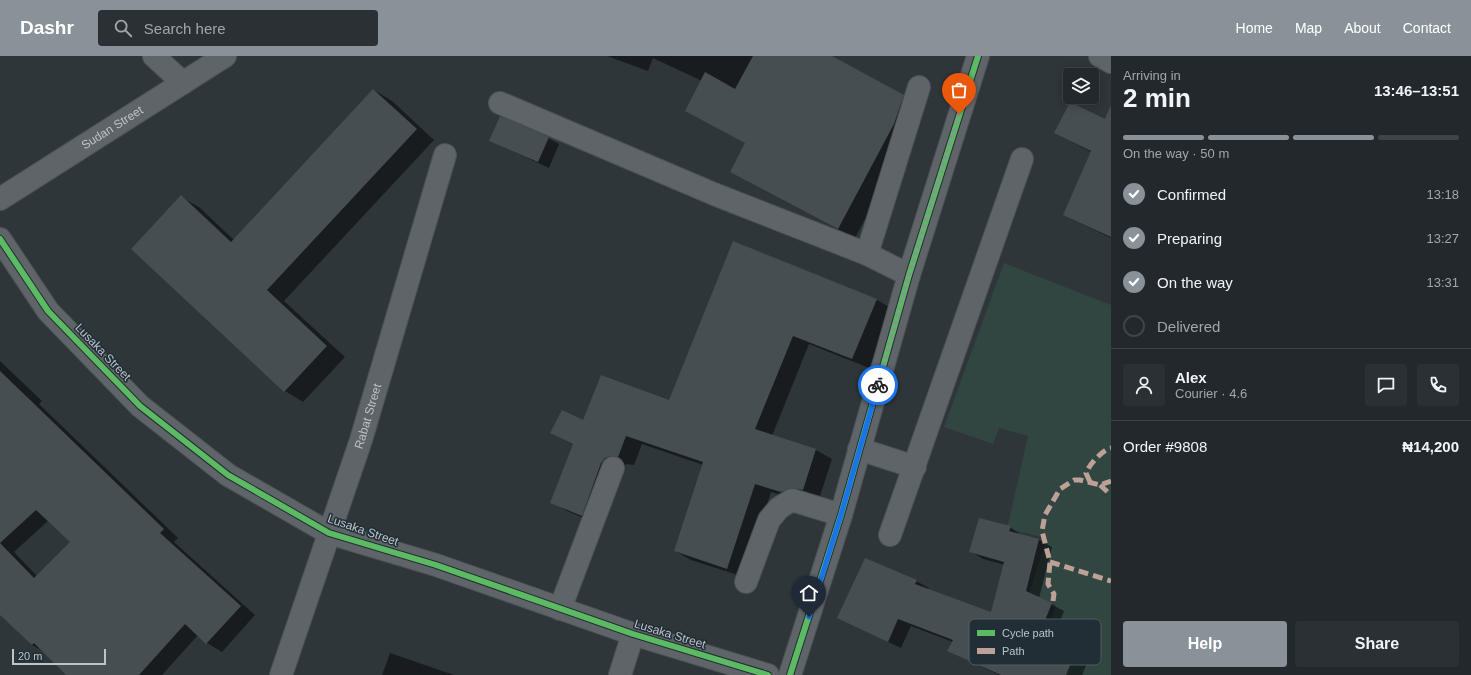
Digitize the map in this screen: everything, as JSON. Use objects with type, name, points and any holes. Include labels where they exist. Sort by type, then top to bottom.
[{"type":"street","points":[[154,56],[183,83]]},
{"type":"street","name":"Sudan Street","points":[[0,199],[225,56]]},
{"type":"street","points":[[790,675],[841,515],[909,275],[978,56]]},
{"type":"street","points":[[1100,56],[1111,62]]},
{"type":"street","points":[[867,254],[918,87]]},
{"type":"street","points":[[500,103],[714,194],[867,254],[909,275]]},
{"type":"street","name":"Rabat Street","points":[[281,675],[361,440],[446,154]]},
{"type":"street","points":[[890,535],[1022,159]]},
{"type":"street","name":"Lusaka Street","points":[[0,240],[48,311],[140,406],[228,475],[329,532],[436,565],[633,634],[768,675]]},
{"type":"street","points":[[859,449],[915,466]]},
{"type":"street","points":[[560,609],[614,468]]},
{"type":"street","points":[[746,582],[770,520],[779,508],[792,500],[841,515]]},
{"type":"street","points":[[620,675],[633,634]]},
{"type":"green space","points":[[1004,263],[1111,305],[1111,675],[1059,675],[1060,665],[1101,665],[1101,619],[1052,619],[1056,605],[1029,594],[1047,538],[1007,529],[1028,436],[999,428],[993,444],[944,427]]},
{"type":"building","points":[[753,56],[832,56],[904,95],[894,124],[838,229],[730,172],[745,143],[685,111],[705,72],[735,89]]},
{"type":"building","points":[[373,89],[417,129],[267,290],[327,346],[284,392],[131,249],[181,195],[231,242]]},
{"type":"building","points":[[1069,104],[1074,104],[1105,119],[1111,105],[1111,237],[1063,215],[1091,151],[1054,133]]},
{"type":"building","points":[[500,116],[549,137],[538,162],[489,141]]},
{"type":"building","points":[[733,241],[877,299],[852,359],[793,336],[755,429],[816,449],[803,490],[791,488],[781,492],[755,484],[727,569],[674,551],[703,462],[626,436],[618,457],[611,456],[605,458],[601,463],[582,516],[550,503],[573,444],[550,433],[562,410],[583,420],[601,375],[669,400]]},
{"type":"building","points":[[0,371],[164,529],[160,533],[241,606],[206,644],[185,624],[139,675],[66,675],[34,643],[32,645],[0,615]],"holes":[[[36,510],[70,542],[34,578],[0,543]]]},
{"type":"building","points":[[979,518],[1011,526],[1009,531],[1039,539],[1026,591],[1052,603],[1046,619],[969,619],[969,661],[947,651],[953,640],[898,619],[888,642],[837,618],[865,558],[917,580],[915,584],[991,612],[1004,562],[969,552]]},
{"type":"building","points":[[978,665],[1070,665],[1066,675],[1001,675]]},
{"type":"marked path","points":[[1090,482],[1086,473],[1100,454],[1111,448]]},
{"type":"marked path","points":[[1053,601],[1054,594],[1048,584],[1050,562],[1042,531],[1045,515],[1060,489],[1074,480],[1100,485],[1111,481]]},
{"type":"marked path","points":[[1100,485],[1111,495]]},
{"type":"marked path","points":[[1050,562],[1111,581]]},
{"type":"cycle path","points":[[790,675],[841,515],[909,275],[978,56]]},
{"type":"cycle path","points":[[0,239],[48,311],[140,406],[228,475],[329,533],[436,565],[633,634],[768,675]]},
{"type":"way so far","points":[[878,385],[909,275],[959,114]]},
{"type":"route","points":[[809,617],[841,515],[878,385]]}]
